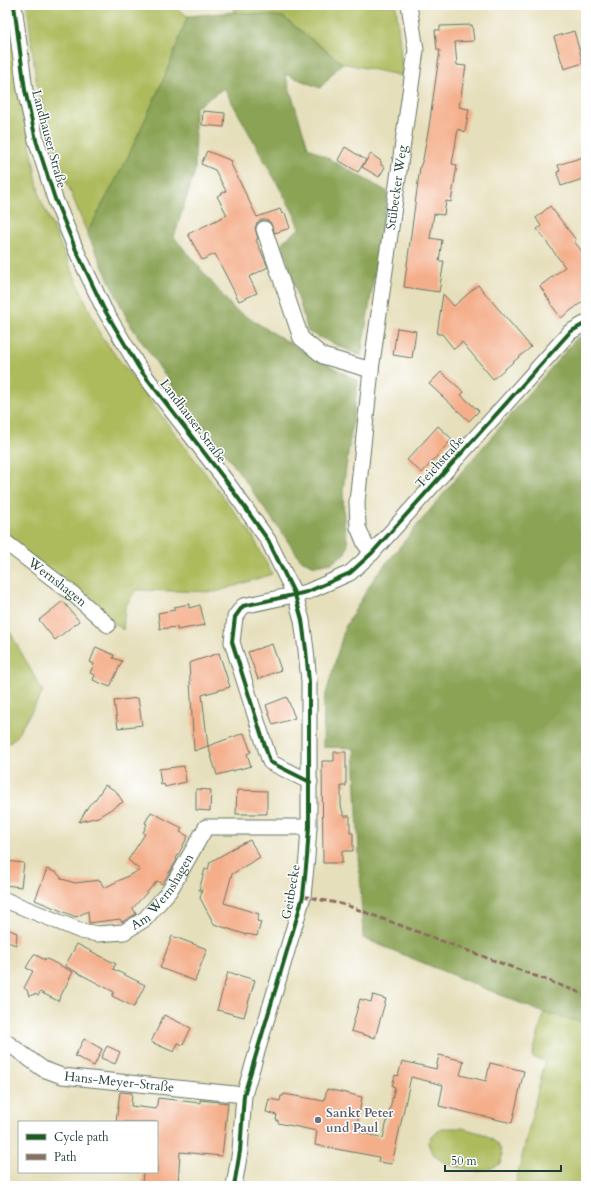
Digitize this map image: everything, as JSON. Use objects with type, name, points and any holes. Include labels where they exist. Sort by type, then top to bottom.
[{"type":"street","name":"Landhauser Straße","points":[[14,5],[25,90],[36,140],[55,199],[76,250],[104,309],[139,368],[226,481],[268,540],[295,595]]},
{"type":"street","name":"Stübecker Weg","points":[[372,553],[365,544],[358,527],[356,502],[371,370],[416,50],[409,5]]},
{"type":"street","points":[[264,229],[301,338],[323,356],[371,370]]},
{"type":"street","name":"Teichstraße","points":[[295,595],[306,592],[350,573],[372,553],[570,332],[586,323]]},
{"type":"street","name":"Wernshagen","points":[[5,542],[73,594],[108,625]]},
{"type":"street","points":[[295,595],[243,606],[235,617],[232,642],[270,762],[310,782]]},
{"type":"street","name":"Geitbecke","points":[[234,1186],[240,1151],[244,1095],[298,914],[304,881],[310,782],[309,682],[302,620],[295,595]]},
{"type":"street","name":"Am Wernshagen","points":[[5,900],[81,931],[98,934],[124,932],[145,919],[170,890],[206,828],[308,827]]},
{"type":"street","name":"Hans-Meyer-Straße","points":[[5,1041],[43,1069],[62,1076],[244,1095]]},
{"type":"green space","points":[[5,5],[40,198],[101,336],[252,535],[272,574],[216,592],[136,590],[125,607],[123,630],[7,536],[5,532]]},
{"type":"green space","points":[[27,5],[170,5],[188,16],[165,76],[127,159],[87,233],[56,155],[36,80]]},
{"type":"green space","points":[[235,5],[396,5],[403,76],[342,63],[283,17],[235,12]]},
{"type":"green space","points":[[235,12],[283,17],[342,63],[320,88],[285,74],[308,147],[388,192],[361,356],[308,332],[282,242],[299,229],[294,214],[224,88],[195,108],[195,171],[174,237],[234,309],[298,348],[358,381],[343,490],[344,522],[348,545],[345,553],[332,563],[315,566],[301,560],[236,468],[175,390],[129,323],[87,233],[127,159],[165,76],[188,16]]},
{"type":"green space","points":[[586,334],[586,1023],[544,1013],[363,938],[354,748],[323,747],[324,701],[345,627],[374,578],[463,470],[576,339]]},
{"type":"green space","points":[[5,623],[43,692],[16,737],[5,746]]},
{"type":"green space","points":[[544,1013],[586,1023],[586,1186],[515,1186],[545,1061],[532,1057]]},
{"type":"green space","points":[[443,1128],[462,1128],[484,1134],[498,1144],[502,1154],[501,1163],[486,1170],[475,1171],[441,1161],[433,1154],[428,1143],[431,1136]]},
{"type":"building","points":[[472,25],[474,41],[455,42],[457,65],[466,66],[459,107],[469,109],[465,132],[458,129],[452,164],[457,165],[451,202],[446,201],[444,215],[434,214],[430,238],[442,240],[439,261],[444,261],[439,292],[404,287],[420,167],[423,159],[429,126],[440,50],[437,50],[435,30],[440,30],[440,26]]},
{"type":"building","points":[[574,31],[583,63],[564,69],[554,37]]},
{"type":"building","points":[[203,111],[225,113],[224,127],[202,125]]},
{"type":"building","points":[[345,147],[366,160],[358,172],[338,160]]},
{"type":"building","points":[[207,151],[232,161],[231,164],[257,217],[280,209],[282,214],[285,213],[290,228],[275,233],[270,222],[261,220],[257,223],[255,228],[258,239],[256,240],[268,267],[249,277],[257,293],[239,301],[215,254],[202,260],[188,234],[227,215],[217,196],[226,191],[215,170],[201,164]]},
{"type":"building","points":[[371,154],[381,161],[381,165],[385,167],[379,177],[362,167]]},
{"type":"building","points":[[586,156],[586,178],[561,186],[557,172],[560,171],[558,165]]},
{"type":"building","points":[[550,206],[576,240],[574,241],[586,257],[586,299],[561,318],[540,286],[565,267],[537,229],[541,226],[536,218]]},
{"type":"building","points":[[478,285],[531,347],[493,379],[462,342],[454,349],[442,334],[437,334],[443,294],[454,306]]},
{"type":"building","points":[[397,328],[416,331],[412,358],[393,355]]},
{"type":"building","points":[[441,372],[464,392],[461,395],[479,411],[469,421],[429,384]]},
{"type":"building","points":[[438,426],[452,439],[422,473],[407,460]]},
{"type":"building","points":[[63,601],[79,621],[55,640],[39,620]]},
{"type":"building","points":[[189,604],[189,608],[200,605],[205,625],[177,630],[177,627],[160,629],[158,613],[175,610],[174,607]]},
{"type":"building","points":[[272,644],[281,670],[258,679],[248,652]]},
{"type":"building","points":[[96,647],[114,655],[113,658],[122,661],[110,687],[93,680],[95,675],[90,673],[94,664],[90,662]]},
{"type":"building","points":[[219,653],[230,687],[202,695],[208,746],[194,751],[189,663]]},
{"type":"building","points":[[287,697],[295,718],[273,725],[266,705]]},
{"type":"building","points":[[138,698],[142,725],[118,728],[114,701]]},
{"type":"building","points":[[244,733],[251,752],[247,754],[251,766],[217,775],[208,746]]},
{"type":"building","points":[[334,752],[346,752],[346,786],[341,786],[341,806],[344,816],[350,816],[350,833],[353,833],[353,851],[342,851],[342,863],[323,863],[322,761],[334,761]]},
{"type":"building","points":[[184,766],[186,782],[165,787],[164,784],[161,785],[159,769]]},
{"type":"building","points":[[105,785],[116,791],[123,802],[98,817],[79,822],[89,805],[95,800]]},
{"type":"building","points":[[196,789],[211,790],[210,811],[196,810]]},
{"type":"building","points":[[237,790],[267,791],[267,814],[236,814]]},
{"type":"building","points":[[151,812],[182,828],[180,832],[188,836],[176,859],[177,860],[162,884],[157,881],[133,908],[136,914],[122,922],[120,919],[89,923],[88,911],[76,917],[35,900],[47,869],[57,873],[62,879],[75,883],[100,880],[104,888],[140,870],[128,860],[145,834],[143,833],[147,824],[145,823]]},
{"type":"building","points":[[250,840],[260,857],[232,874],[224,903],[259,914],[257,921],[261,922],[257,936],[247,935],[214,924],[200,898],[202,890],[199,890],[205,869],[208,870],[210,862],[231,849]]},
{"type":"building","points":[[5,861],[24,863],[21,887],[5,885]]},
{"type":"building","points":[[5,928],[17,933],[16,945],[5,941]]},
{"type":"building","points":[[172,936],[207,949],[195,981],[160,968]]},
{"type":"building","points":[[77,944],[116,964],[113,969],[145,985],[134,1007],[112,996],[114,992],[65,966]]},
{"type":"building","points":[[34,954],[73,972],[58,1001],[40,992],[38,996],[35,994],[29,996],[27,990],[24,988],[33,971],[26,968]]},
{"type":"building","points":[[228,972],[255,980],[244,1017],[217,1010]]},
{"type":"building","points":[[373,995],[386,999],[375,1038],[351,1031],[360,999],[371,1002]]},
{"type":"building","points":[[164,1015],[191,1028],[183,1045],[178,1043],[174,1052],[151,1042]]},
{"type":"building","points":[[84,1039],[102,1049],[94,1066],[75,1056]]},
{"type":"building","points":[[107,1046],[120,1052],[115,1064],[101,1058]]},
{"type":"building","points":[[439,1055],[464,1061],[460,1075],[486,1081],[490,1063],[524,1071],[512,1123],[439,1106],[443,1085],[411,1077],[392,1164],[378,1162],[379,1157],[315,1145],[317,1131],[278,1123],[278,1120],[276,1120],[277,1115],[266,1112],[269,1099],[280,1101],[281,1096],[284,1094],[324,1101],[327,1089],[350,1094],[362,1097],[356,1131],[383,1138],[395,1087],[392,1086],[395,1075],[398,1076],[402,1061],[436,1069]]},
{"type":"building","points":[[120,1092],[132,1093],[131,1106],[156,1109],[158,1098],[200,1103],[200,1100],[228,1103],[222,1156],[180,1152],[178,1186],[142,1184],[143,1173],[158,1173],[158,1121],[116,1121]]},
{"type":"marked path","points":[[303,896],[346,905],[586,995]]},
{"type":"cycle path","points":[[14,5],[25,90],[36,140],[55,199],[76,250],[104,309],[139,368],[226,481],[268,540],[295,595],[302,620],[309,682],[309,827],[303,896],[244,1095],[240,1151],[234,1186]]},
{"type":"cycle path","points":[[310,782],[270,762],[232,642],[235,617],[243,606],[307,592],[350,573],[372,553],[570,332],[586,323]]},
{"type":"place","name":"Sankt Peter und Paul","points":[[318,1120]]}]
